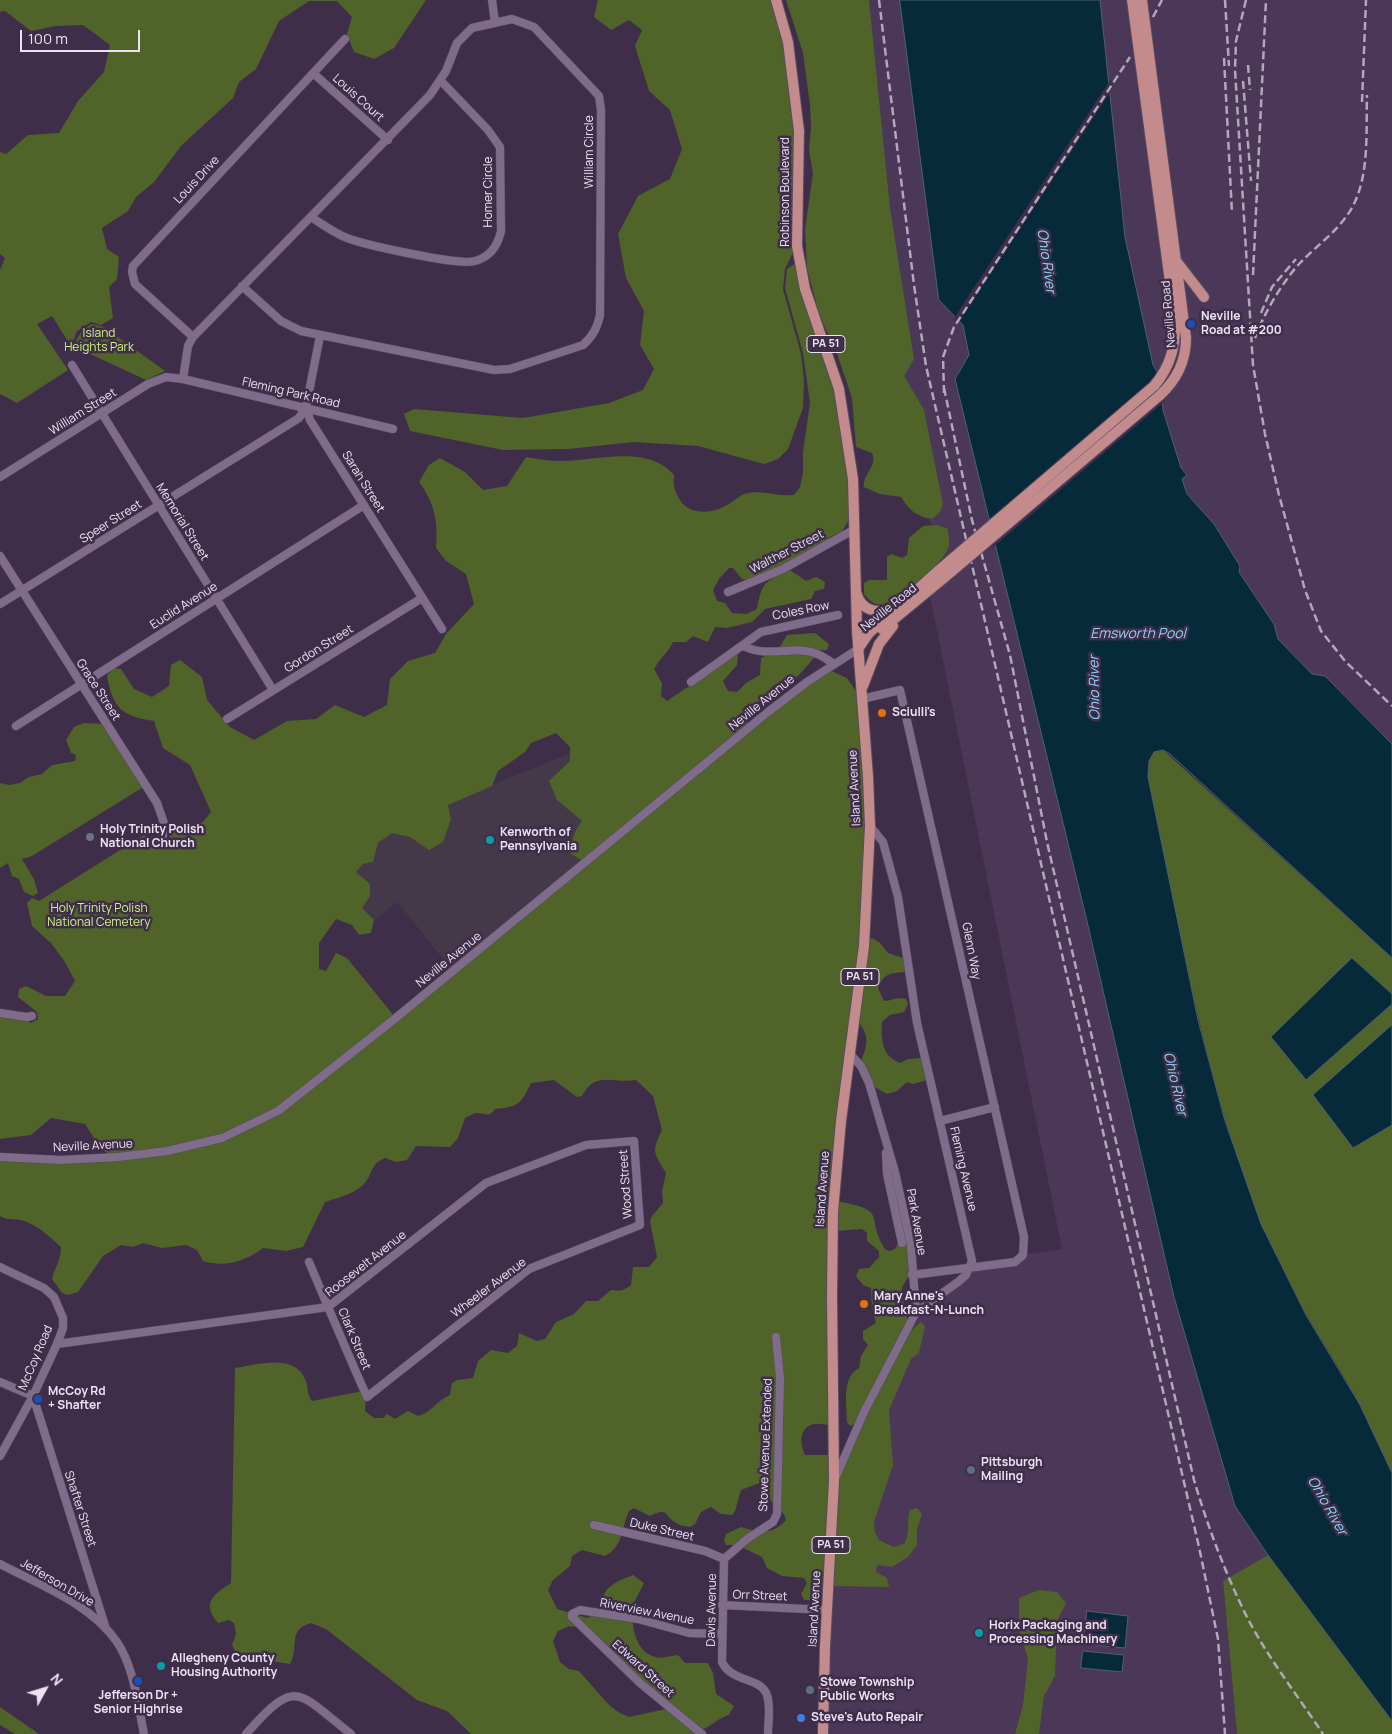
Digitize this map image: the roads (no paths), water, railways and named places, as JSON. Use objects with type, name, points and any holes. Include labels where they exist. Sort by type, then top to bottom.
[{"type":"main road","name":"Robinson Boulevard","points":[[776,0],[788,42],[799,131],[797,246],[805,289],[840,389],[853,479],[855,529],[854,585],[858,648]]},
{"type":"main road","name":"Neville Road","points":[[858,648],[915,604],[941,574],[1154,386],[1170,362],[1174,349],[1175,319],[1132,0]]},
{"type":"main road","name":"Neville Road","points":[[858,648],[870,633],[903,602],[941,574],[1159,396],[1179,372],[1186,350],[1177,262],[1142,0]]},
{"type":"main road","points":[[1177,262],[1204,297]]},
{"type":"main road","points":[[854,585],[857,597],[870,610],[885,611],[903,602]]},
{"type":"main road","points":[[862,695],[879,644],[915,604]]},
{"type":"main road","name":"Island Avenue","points":[[823,1734],[834,1481],[833,1211],[841,1121],[864,946],[870,826],[858,648]]},
{"type":"street","points":[[492,0],[495,22]]},
{"type":"street","name":"William Circle","points":[[183,379],[188,346],[192,337],[242,286],[310,217],[388,140],[441,81],[457,43],[463,34],[472,28],[512,20],[534,27],[599,96],[601,110],[600,315],[591,337],[583,345],[502,370],[301,332],[286,324],[242,286]]},
{"type":"street","name":"Louis Drive","points":[[192,337],[134,284],[133,266],[344,40]]},
{"type":"street","name":"Louis Court","points":[[313,73],[388,140]]},
{"type":"street","name":"Homer Circle","points":[[310,217],[340,235],[359,242],[455,262],[476,261],[489,254],[497,243],[501,231],[500,147],[488,130],[441,81]]},
{"type":"street","points":[[306,408],[320,336]]},
{"type":"street","name":"Memorial Street","points":[[72,365],[273,690]]},
{"type":"street","name":"William Street","points":[[0,477],[156,380],[166,377],[183,379]]},
{"type":"street","name":"Fleming Park Road","points":[[183,379],[393,429]]},
{"type":"street","name":"Sarah Street","points":[[306,408],[310,420],[442,629]]},
{"type":"street","name":"Speer Street","points":[[0,604],[299,418],[306,408]]},
{"type":"street","name":"Euclid Avenue","points":[[16,726],[364,505]]},
{"type":"street","name":"Walther Street","points":[[728,592],[783,569],[855,529]]},
{"type":"street","name":"Grace Street","points":[[0,556],[80,685],[157,803],[165,826],[162,840]]},
{"type":"street","name":"Gordon Street","points":[[227,719],[422,598]]},
{"type":"street","name":"Coles Row","points":[[691,682],[768,629],[838,616]]},
{"type":"street","points":[[743,646],[764,653],[817,653],[834,664]]},
{"type":"street","name":"Neville Avenue","points":[[0,1157],[61,1160],[118,1157],[167,1151],[222,1138],[278,1111],[392,1021],[768,712],[807,682],[858,648]]},
{"type":"street","name":"Glenn Way","points":[[862,695],[900,690],[1020,1219],[1024,1247],[1023,1255],[1015,1262],[971,1266]]},
{"type":"street","name":"Fleming Avenue","points":[[870,826],[884,842],[898,897],[917,1023],[972,1256],[971,1266]]},
{"type":"street","points":[[0,1013],[32,1016]]},
{"type":"street","name":"Park Avenue","points":[[850,1054],[861,1066],[870,1083],[895,1172],[911,1245],[916,1312]]},
{"type":"street","points":[[940,1121],[995,1107]]},
{"type":"street","name":"Park Avenue","points":[[884,1138],[887,1174],[902,1243]]},
{"type":"street","name":"Wood Street","points":[[634,1141],[640,1225]]},
{"type":"street","name":"Roosevelt Avenue","points":[[57,1344],[328,1307],[486,1183],[586,1145],[634,1141]]},
{"type":"street","name":"Wheeler Avenue","points":[[367,1397],[530,1269],[640,1225]]},
{"type":"street","name":"Clark Street","points":[[309,1262],[367,1397]]},
{"type":"street","points":[[834,1481],[864,1412],[916,1312],[958,1282],[971,1266]]},
{"type":"street","points":[[912,1276],[971,1266]]},
{"type":"street","name":"McCoy Road","points":[[0,1267],[31,1280],[54,1297],[63,1318],[63,1328],[57,1344],[33,1396],[0,1456]]},
{"type":"street","name":"Stowe Avenue Extended","points":[[724,1559],[747,1539],[773,1522],[777,1514],[780,1378],[776,1336]]},
{"type":"street","points":[[0,1382],[33,1396]]},
{"type":"street","name":"Shafter Street","points":[[33,1396],[106,1629]]},
{"type":"street","name":"Duke Street","points":[[594,1525],[705,1551],[724,1559]]},
{"type":"street","name":"Davis Avenue","points":[[724,1559],[722,1662],[726,1670],[736,1677],[758,1684],[766,1693],[769,1704],[768,1734]]},
{"type":"street","name":"Jefferson Drive","points":[[0,1564],[73,1603],[106,1629],[118,1643],[127,1662],[144,1734]]},
{"type":"street","name":"Orr Street","points":[[722,1605],[827,1610]]},
{"type":"street","name":"Riverview Avenue","points":[[572,1617],[574,1612],[580,1610],[638,1619],[689,1633],[722,1634]]},
{"type":"street","name":"Edward Street","points":[[572,1617],[640,1683],[702,1734]]},
{"type":"street","points":[[246,1734],[279,1700],[297,1695],[307,1699],[351,1734]]},
{"type":"water","name":"Emsworth Pool","points":[[900,0],[1100,0],[1125,237],[1153,365],[1161,378],[1163,410],[1181,468],[1187,475],[1182,479],[1187,494],[1214,524],[1240,566],[1239,572],[1274,624],[1278,639],[1312,674],[1325,676],[1392,744],[1392,958],[1170,754],[1163,750],[1154,752],[1149,761],[1148,777],[1198,1020],[1225,1121],[1261,1224],[1306,1315],[1360,1405],[1392,1473],[1392,1721],[1268,1555],[1235,1506],[1174,1297],[1086,917],[955,379],[969,355],[963,325],[939,300]]},
{"type":"water","points":[[1352,958],[1392,994],[1392,1004],[1306,1080],[1271,1037]]},
{"type":"water","points":[[1392,1025],[1392,1125],[1353,1148],[1313,1095]]},
{"type":"water","points":[[1087,1611],[1128,1616],[1125,1648],[1084,1644]]},
{"type":"water","points":[[1083,1651],[1124,1655],[1122,1672],[1081,1668]]},
{"type":"railway","points":[[879,0],[914,285],[926,366],[1199,1547],[1218,1639],[1225,1734]]},
{"type":"railway","points":[[1153,17],[1162,0]]},
{"type":"railway","points":[[1225,0],[1229,66]]},
{"type":"railway","points":[[1246,0],[1236,41],[1235,70],[1253,365],[1265,434],[1279,495],[1305,590],[1321,631],[1345,661],[1392,706]]},
{"type":"railway","points":[[1253,275],[1266,0]]},
{"type":"railway","points":[[1362,102],[1366,0]]},
{"type":"railway","points":[[944,393],[943,357],[954,327],[1130,57]]},
{"type":"railway","points":[[1224,58],[1232,213]]},
{"type":"railway","points":[[1248,65],[1250,90]]},
{"type":"railway","points":[[1243,81],[1251,181]]},
{"type":"railway","points":[[1255,338],[1268,309],[1287,279],[1300,263],[1346,217],[1357,197],[1365,160],[1367,95]]},
{"type":"railway","points":[[1261,313],[1272,287],[1296,259]]},
{"type":"railway","points":[[944,388],[972,520],[1010,655],[1047,842],[1194,1480],[1216,1545],[1251,1625],[1270,1657],[1323,1734]]},
{"type":"place","name":"Neville Road at #200","points":[[1191,324]]},
{"type":"place","name":"Sciulli's","points":[[882,713]]},
{"type":"place","name":"Holy Trinity Polish National Church","points":[[90,837]]},
{"type":"place","name":"Kenworth of Pennsylvania","points":[[490,840]]},
{"type":"place","name":"Mary Anne's Breakfast-N-Lunch","points":[[864,1304]]},
{"type":"place","name":"McCoy Rd + Shafter","points":[[38,1399]]},
{"type":"place","name":"Pittsburgh Mailing","points":[[971,1470]]},
{"type":"place","name":"Horix Packaging and Processing Machinery","points":[[979,1633]]},
{"type":"place","name":"Allegheny County Housing Authority","points":[[161,1666]]},
{"type":"place","name":"Jefferson Dr + Senior Highrise","points":[[138,1681]]},
{"type":"place","name":"Stowe Township Public Works","points":[[810,1690]]},
{"type":"place","name":"Steve's Auto Repair","points":[[801,1718]]},
{"type":"water label","name":"Ohio River","points":[[1046,261]]},
{"type":"water label","name":"Ohio River","points":[[1095,688]]},
{"type":"water label","name":"Ohio River","points":[[1175,1084]]},
{"type":"water label","name":"Ohio River","points":[[1327,1506]]},
{"type":"park label","name":"Island Heights Park","points":[[99,341]]},
{"type":"park label","name":"Holy Trinity Polish National Cemetery","points":[[99,916]]}]
